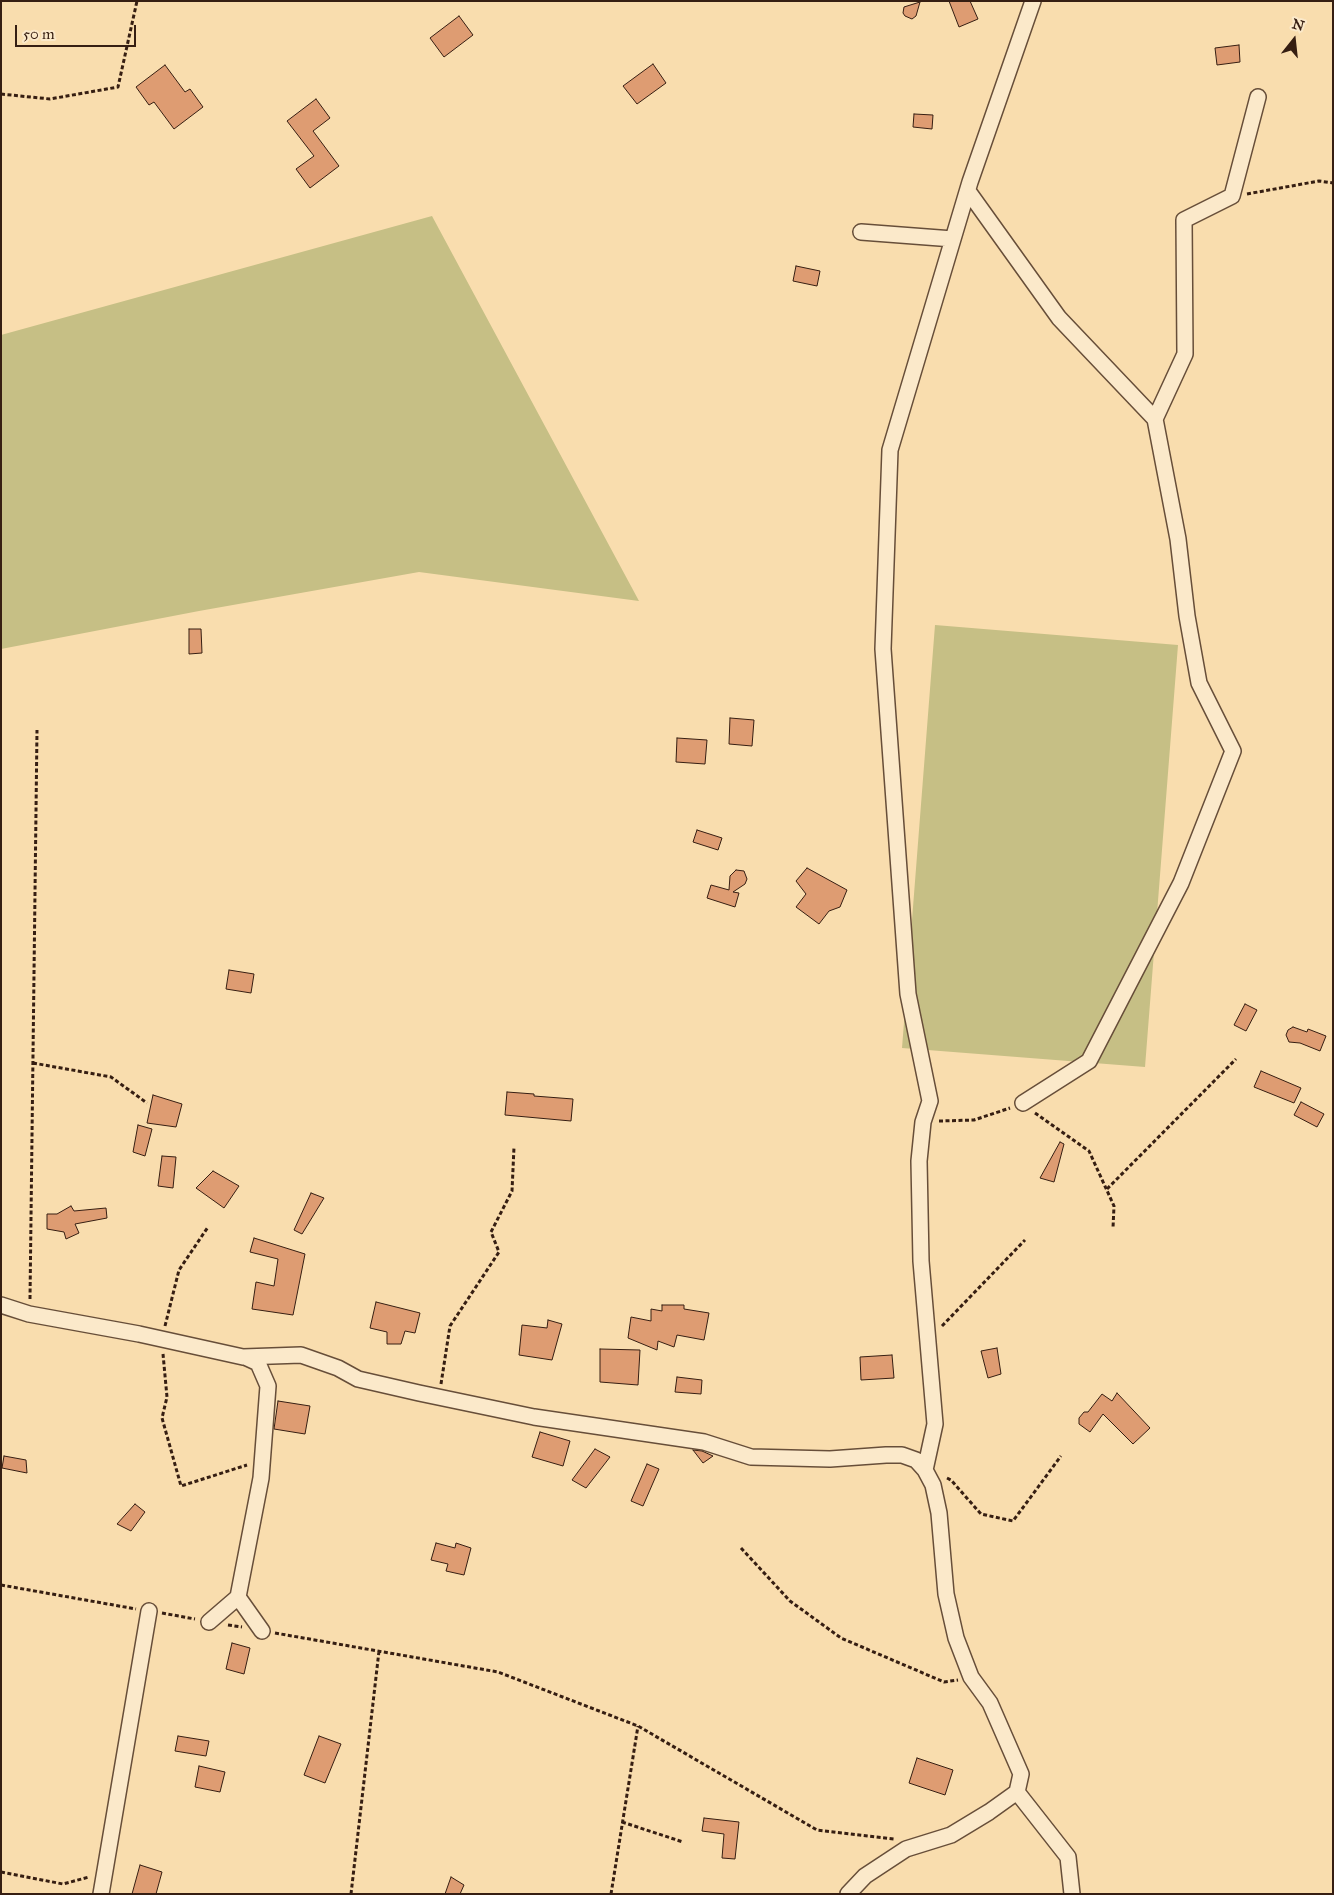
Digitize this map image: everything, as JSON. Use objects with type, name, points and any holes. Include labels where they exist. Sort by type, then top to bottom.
[{"type":"street","points":[[925,1470],[935,1424],[921,1251],[919,1161],[923,1122],[930,1101],[908,994],[883,649],[890,450],[968,191],[1033,1]]},
{"type":"street","points":[[1155,419],[1185,354],[1184,220],[1232,196],[1258,97]]},
{"type":"street","points":[[968,191],[1059,318],[1155,419],[1178,539],[1187,616],[1199,682],[1233,751],[1180,882],[1089,1061],[1023,1103]]},
{"type":"street","points":[[861,232],[953,239]]},
{"type":"street","points":[[1,1305],[29,1314],[162,1339],[243,1357],[258,1363],[268,1386],[261,1478],[238,1597],[209,1622]]},
{"type":"street","points":[[243,1357],[301,1355],[338,1368],[358,1379],[439,1398],[534,1416],[704,1442],[751,1457],[830,1459],[902,1455],[916,1460],[925,1470],[933,1485],[939,1514],[946,1594],[956,1638],[971,1677],[990,1703],[1021,1774],[1017,1792],[989,1812],[952,1835],[906,1849],[865,1876],[848,1894]]},
{"type":"street","points":[[238,1597],[262,1631]]},
{"type":"street","points":[[100,1894],[149,1611]]},
{"type":"street","points":[[1017,1792],[1068,1857],[1072,1894]]},
{"type":"path","points":[[1,94],[50,99],[118,86],[137,1]]},
{"type":"path","points":[[1232,196],[1319,181],[1333,184]]},
{"type":"path","points":[[29,1314],[37,730]]},
{"type":"path","points":[[1107,1188],[1236,1059]]},
{"type":"path","points":[[33,1063],[111,1077],[147,1103]]},
{"type":"path","points":[[923,1122],[974,1120],[1023,1103],[1055,1128],[1089,1150],[1114,1206],[1113,1228]]},
{"type":"path","points":[[439,1398],[450,1326],[499,1252],[490,1232],[512,1191],[514,1147]]},
{"type":"path","points":[[208,1227],[179,1270],[162,1339],[167,1397],[162,1418],[181,1486],[217,1473],[263,1460]]},
{"type":"path","points":[[928,1341],[1025,1240]]},
{"type":"path","points":[[925,1470],[951,1480],[980,1514],[1013,1521],[1062,1456]]},
{"type":"path","points":[[741,1548],[790,1601],[841,1638],[944,1682],[971,1677]]},
{"type":"path","points":[[1,1586],[498,1672],[638,1726],[817,1830],[894,1839],[904,1838]]},
{"type":"path","points":[[351,1894],[380,1651]]},
{"type":"path","points":[[611,1894],[638,1726]]},
{"type":"path","points":[[622,1822],[683,1842]]},
{"type":"path","points":[[1,1872],[63,1884],[104,1873]]},
{"type":"shaded area","points":[[432,216],[639,601],[419,572],[199,611],[1,649],[1,335]]},
{"type":"shaded area","points":[[935,625],[1178,645],[1145,1067],[902,1048]]},
{"type":"building","points":[[949,1],[970,1],[978,19],[959,27]]},
{"type":"building","points":[[920,2],[916,16],[912,19],[905,16],[903,13],[904,7]]},
{"type":"building","points":[[459,16],[473,35],[444,57],[430,38]]},
{"type":"building","points":[[1239,45],[1240,62],[1217,65],[1215,48]]},
{"type":"building","points":[[653,64],[666,83],[637,104],[623,86]]},
{"type":"building","points":[[165,65],[185,92],[190,89],[203,107],[174,129],[154,102],[149,105],[136,87]]},
{"type":"building","points":[[316,99],[330,118],[313,131],[339,166],[310,188],[296,169],[314,156],[287,121]]},
{"type":"building","points":[[914,114],[933,115],[932,129],[913,127]]},
{"type":"building","points":[[796,266],[820,271],[817,286],[793,281]]},
{"type":"building","points":[[189,629],[201,629],[202,653],[189,654]]},
{"type":"building","points":[[730,718],[754,720],[752,746],[729,744]]},
{"type":"building","points":[[677,738],[707,740],[705,764],[676,762]]},
{"type":"building","points":[[697,830],[722,838],[718,850],[693,842]]},
{"type":"building","points":[[807,868],[847,890],[840,907],[829,911],[819,924],[796,907],[806,894],[796,881]]},
{"type":"building","points":[[736,870],[744,871],[747,879],[745,884],[733,892],[739,893],[735,907],[707,898],[711,885],[729,890],[730,876]]},
{"type":"building","points":[[229,970],[254,974],[251,993],[226,989]]},
{"type":"building","points":[[1245,1004],[1257,1010],[1246,1031],[1234,1025]]},
{"type":"building","points":[[1293,1027],[1307,1032],[1308,1029],[1326,1036],[1320,1051],[1300,1043],[1289,1042],[1286,1035],[1288,1030]]},
{"type":"building","points":[[1261,1071],[1301,1088],[1294,1103],[1254,1087]]},
{"type":"building","points":[[507,1092],[573,1099],[571,1121],[505,1115]]},
{"type":"building","points":[[153,1095],[182,1104],[176,1127],[147,1123]]},
{"type":"building","points":[[1301,1102],[1324,1114],[1317,1127],[1294,1115]]},
{"type":"building","points":[[138,1125],[152,1129],[145,1156],[133,1152]]},
{"type":"building","points":[[1060,1142],[1064,1144],[1054,1182],[1040,1178]]},
{"type":"building","points":[[162,1156],[176,1157],[173,1188],[158,1186]]},
{"type":"building","points":[[213,1171],[239,1186],[224,1208],[196,1188]]},
{"type":"building","points":[[311,1193],[324,1198],[302,1234],[294,1230]]},
{"type":"building","points":[[71,1206],[74,1211],[106,1208],[107,1218],[75,1224],[79,1233],[66,1239],[64,1232],[47,1229],[47,1214],[57,1214]]},
{"type":"building","points":[[254,1238],[305,1254],[293,1315],[252,1309],[256,1282],[274,1286],[278,1259],[250,1252]]},
{"type":"building","points":[[376,1302],[420,1313],[415,1333],[405,1331],[401,1344],[387,1344],[387,1332],[370,1328]]},
{"type":"building","points":[[662,1305],[684,1305],[684,1309],[709,1313],[704,1340],[677,1335],[674,1347],[658,1341],[657,1350],[628,1338],[631,1317],[651,1321],[651,1309],[662,1311]]},
{"type":"building","points":[[548,1320],[562,1324],[552,1360],[519,1355],[522,1325],[547,1328]]},
{"type":"building","points":[[997,1348],[1001,1374],[988,1378],[981,1351]]},
{"type":"building","points":[[600,1349],[640,1350],[638,1385],[600,1382]]},
{"type":"building","points":[[892,1355],[894,1378],[861,1380],[860,1357]]},
{"type":"building","points":[[677,1377],[702,1380],[701,1394],[675,1392]]},
{"type":"building","points":[[1117,1393],[1150,1428],[1133,1444],[1103,1414],[1090,1432],[1079,1424],[1079,1418],[1084,1412],[1088,1412],[1102,1394],[1112,1401]]},
{"type":"building","points":[[278,1401],[310,1406],[305,1434],[274,1429]]},
{"type":"building","points":[[540,1432],[570,1441],[563,1466],[532,1457]]},
{"type":"building","points":[[595,1449],[610,1457],[586,1488],[572,1480]]},
{"type":"building","points":[[693,1450],[702,1451],[713,1456],[703,1463]]},
{"type":"building","points":[[4,1456],[26,1460],[27,1473],[2,1468]]},
{"type":"building","points":[[647,1464],[659,1469],[643,1506],[631,1501]]},
{"type":"building","points":[[135,1504],[145,1512],[131,1531],[117,1524]]},
{"type":"building","points":[[436,1543],[455,1548],[456,1543],[471,1548],[464,1575],[446,1571],[448,1564],[431,1560]]},
{"type":"building","points":[[232,1643],[250,1648],[244,1674],[226,1669]]},
{"type":"building","points":[[178,1736],[209,1741],[206,1756],[175,1751]]},
{"type":"building","points":[[319,1736],[341,1744],[325,1783],[304,1775]]},
{"type":"building","points":[[917,1758],[953,1770],[945,1795],[909,1783]]},
{"type":"building","points":[[199,1766],[225,1772],[220,1792],[195,1787]]},
{"type":"building","points":[[704,1818],[739,1822],[735,1859],[722,1858],[724,1834],[702,1831]]},
{"type":"building","points":[[140,1865],[162,1872],[156,1894],[132,1894]]},
{"type":"building","points":[[451,1877],[464,1885],[460,1894],[445,1894]]}]
